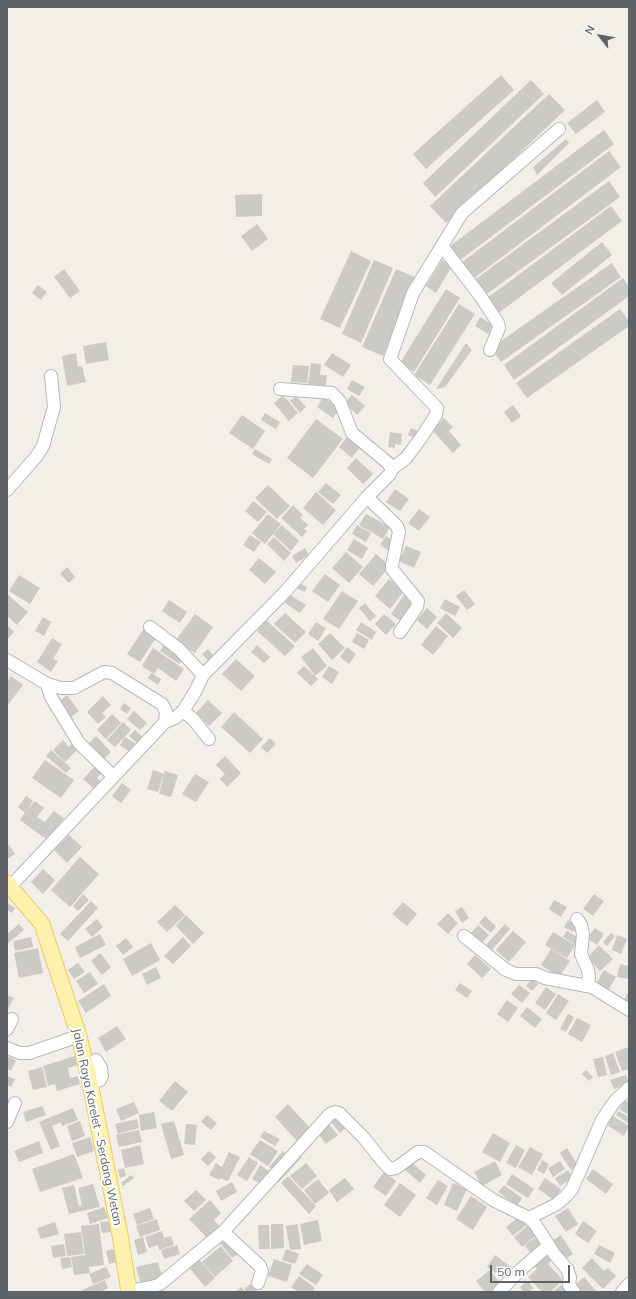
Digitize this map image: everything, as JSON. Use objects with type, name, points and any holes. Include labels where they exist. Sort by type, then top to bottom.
[{"type":"main road","name":"Jalan Raya Korelet - Serdang Wetan","points":[[8,887],[42,924],[79,1036],[90,1083],[120,1235],[129,1292]]},
{"type":"street","points":[[8,887],[166,722],[175,718],[183,711],[195,692],[203,675],[285,592],[367,497],[390,474],[392,469],[406,458],[421,438],[437,412],[437,408],[390,358],[413,293],[457,219],[466,208],[490,190],[559,129]]},
{"type":"street","points":[[442,246],[481,297],[498,323],[498,328],[490,350]]},
{"type":"street","points":[[7,490],[36,457],[43,446],[54,407],[52,376]]},
{"type":"street","points":[[280,389],[332,393],[340,402],[352,433],[388,463],[392,469]]},
{"type":"street","points":[[367,497],[397,526],[399,532],[392,569],[418,601],[417,607],[400,632]]},
{"type":"street","points":[[150,627],[179,649],[203,675]]},
{"type":"street","points":[[7,660],[47,684],[61,688],[74,688],[104,672],[112,673],[162,704],[166,712],[166,722]]},
{"type":"street","points":[[47,684],[51,697],[79,743],[114,776]]},
{"type":"street","points":[[183,711],[193,720],[209,739]]},
{"type":"street","points":[[577,919],[581,925],[583,934],[581,954],[588,970],[589,978],[585,986]]},
{"type":"street","points":[[464,936],[506,970],[516,974],[536,974],[545,978],[592,987],[629,1010]]},
{"type":"street","points":[[7,1048],[20,1053],[29,1053],[79,1036]]},
{"type":"street","points":[[90,1083],[100,1080],[102,1076],[101,1068],[96,1060]]},
{"type":"street","points":[[529,1218],[551,1208],[566,1196],[575,1182],[602,1120],[615,1101],[629,1088]]},
{"type":"street","points":[[7,1122],[15,1103]]},
{"type":"street","points":[[129,1292],[160,1284],[223,1232],[330,1114],[335,1112],[339,1113],[364,1138],[383,1162],[390,1168],[396,1168],[418,1152],[424,1152],[493,1200],[529,1218],[535,1224],[548,1246],[567,1269],[570,1277],[569,1285],[574,1292]]},
{"type":"street","points":[[223,1232],[260,1266],[262,1271],[258,1282]]},
{"type":"street","points":[[499,1292],[518,1272],[548,1246]]},
{"type":"street","points":[[622,1292],[629,1284]]},
{"type":"building","points":[[501,75],[514,90],[426,169],[413,154]]},
{"type":"building","points":[[531,80],[544,94],[435,197],[423,183]]},
{"type":"building","points":[[549,94],[565,110],[446,223],[430,206]]},
{"type":"building","points":[[597,100],[605,112],[576,134],[567,123]]},
{"type":"building","points":[[604,130],[614,144],[459,261],[449,247]]},
{"type":"building","points":[[566,139],[569,143],[537,175],[533,167]]},
{"type":"building","points":[[609,151],[621,167],[473,279],[461,263]]},
{"type":"building","points":[[609,181],[620,197],[484,296],[473,281]]},
{"type":"building","points":[[262,194],[262,216],[236,217],[235,195]]},
{"type":"building","points":[[611,206],[622,221],[497,314],[486,299]]},
{"type":"building","points":[[257,224],[268,239],[252,251],[241,236]]},
{"type":"building","points":[[602,242],[612,255],[562,295],[551,283]]},
{"type":"building","points":[[351,251],[371,261],[340,328],[320,319]]},
{"type":"building","points":[[374,260],[393,268],[361,343],[342,334]]},
{"type":"building","points":[[442,260],[452,266],[436,293],[426,286]]},
{"type":"building","points":[[612,263],[621,277],[501,362],[491,348]]},
{"type":"building","points":[[64,269],[80,291],[70,298],[54,277]]},
{"type":"building","points":[[396,269],[417,278],[383,356],[362,347]]},
{"type":"building","points":[[623,278],[629,287],[629,296],[514,380],[504,365]]},
{"type":"building","points":[[38,285],[47,292],[41,300],[32,293]]},
{"type":"building","points":[[446,289],[460,298],[414,372],[400,363]]},
{"type":"building","points":[[459,304],[475,314],[430,385],[414,375]]},
{"type":"building","points":[[620,309],[629,321],[629,326],[527,398],[516,383]]},
{"type":"building","points":[[480,317],[493,325],[488,334],[475,326]]},
{"type":"building","points":[[106,342],[109,360],[86,364],[83,346]]},
{"type":"building","points":[[466,343],[472,350],[445,387],[436,389]]},
{"type":"building","points":[[76,353],[78,367],[82,366],[86,382],[67,386],[62,356]]},
{"type":"building","points":[[332,353],[351,365],[343,377],[324,365]]},
{"type":"building","points":[[311,363],[321,364],[320,375],[327,375],[325,390],[316,389],[316,385],[308,384]]},
{"type":"building","points":[[293,365],[309,366],[307,383],[291,382]]},
{"type":"building","points":[[352,380],[365,387],[359,396],[347,389]]},
{"type":"building","points":[[283,395],[298,413],[289,421],[274,403]]},
{"type":"building","points":[[352,395],[365,406],[357,415],[345,403]]},
{"type":"building","points":[[296,396],[306,407],[300,413],[290,401]]},
{"type":"building","points":[[323,397],[340,408],[333,418],[317,407]]},
{"type":"building","points":[[513,405],[521,416],[512,423],[504,412]]},
{"type":"building","points":[[265,413],[280,422],[276,429],[261,420]]},
{"type":"building","points":[[242,415],[265,431],[253,449],[229,433]]},
{"type":"building","points":[[444,418],[453,427],[449,431],[461,445],[453,453],[432,430]]},
{"type":"building","points":[[316,419],[343,439],[313,478],[287,458]]},
{"type":"building","points":[[411,428],[421,432],[418,439],[408,435]]},
{"type":"building","points":[[390,432],[402,434],[401,445],[395,444],[395,448],[388,447]]},
{"type":"building","points":[[348,436],[361,446],[352,458],[339,447]]},
{"type":"building","points":[[255,449],[272,459],[269,464],[252,454]]},
{"type":"building","points":[[356,458],[373,474],[363,484],[347,468]]},
{"type":"building","points":[[326,483],[341,495],[333,504],[318,492]]},
{"type":"building","points":[[268,485],[290,506],[277,519],[255,498]]},
{"type":"building","points":[[395,489],[409,499],[400,511],[386,502]]},
{"type":"building","points":[[316,492],[336,510],[323,525],[303,508]]},
{"type":"building","points":[[253,501],[267,512],[258,522],[245,511]]},
{"type":"building","points":[[293,505],[303,515],[300,518],[308,525],[304,529],[307,531],[302,537],[281,518]]},
{"type":"building","points":[[419,509],[430,517],[419,531],[408,523]]},
{"type":"building","points":[[268,514],[281,524],[265,544],[252,533]]},
{"type":"building","points":[[366,514],[390,527],[383,539],[359,525]]},
{"type":"building","points":[[282,525],[299,541],[291,551],[273,534]]},
{"type":"building","points":[[357,525],[371,533],[366,542],[352,534]]},
{"type":"building","points":[[250,535],[261,542],[254,552],[243,545]]},
{"type":"building","points":[[386,536],[395,542],[389,551],[380,545]]},
{"type":"building","points":[[274,537],[291,553],[284,561],[267,544]]},
{"type":"building","points":[[354,539],[368,548],[362,559],[347,550]]},
{"type":"building","points":[[406,546],[421,552],[414,568],[399,561]]},
{"type":"building","points":[[305,548],[309,555],[296,563],[292,556]]},
{"type":"building","points":[[346,552],[363,567],[349,583],[332,568]]},
{"type":"building","points":[[376,554],[390,566],[373,586],[359,574]]},
{"type":"building","points":[[259,558],[276,572],[265,584],[249,570]]},
{"type":"building","points":[[67,567],[75,577],[69,583],[60,574]]},
{"type":"building","points":[[325,574],[340,585],[328,602],[312,591]]},
{"type":"building","points":[[19,575],[40,588],[30,604],[9,591]]},
{"type":"building","points":[[389,579],[404,591],[390,609],[375,596]]},
{"type":"building","points":[[299,583],[307,587],[305,592],[296,588]]},
{"type":"building","points":[[464,590],[475,604],[467,610],[456,596]]},
{"type":"building","points":[[342,591],[358,601],[339,629],[323,619]]},
{"type":"building","points":[[7,594],[28,612],[17,625],[7,616]]},
{"type":"building","points":[[290,595],[306,605],[300,613],[285,603]]},
{"type":"building","points":[[404,595],[414,602],[400,621],[391,614]]},
{"type":"building","points":[[445,599],[460,607],[455,616],[440,608]]},
{"type":"building","points":[[169,600],[187,612],[180,623],[162,611]]},
{"type":"building","points":[[365,603],[376,616],[370,621],[359,608]]},
{"type":"building","points":[[427,608],[437,617],[427,629],[417,620]]},
{"type":"building","points":[[285,613],[306,632],[295,643],[274,624]]},
{"type":"building","points":[[446,613],[462,628],[453,638],[437,623]]},
{"type":"building","points":[[195,614],[213,627],[195,653],[176,640]]},
{"type":"building","points":[[384,614],[396,624],[386,635],[375,624]]},
{"type":"building","points":[[43,617],[51,622],[44,636],[35,631]]},
{"type":"building","points":[[266,620],[295,646],[285,656],[257,631]]},
{"type":"building","points":[[316,622],[326,628],[318,641],[308,634]]},
{"type":"building","points":[[361,622],[376,632],[372,640],[356,630]]},
{"type":"building","points":[[7,625],[14,632],[7,640]]},
{"type":"building","points":[[436,626],[448,636],[433,655],[421,645]]},
{"type":"building","points":[[145,627],[158,635],[140,662],[127,654]]},
{"type":"building","points":[[330,633],[345,648],[332,660],[318,644]]},
{"type":"building","points":[[357,633],[369,640],[364,649],[352,642]]},
{"type":"building","points":[[52,638],[62,644],[53,659],[58,661],[51,672],[37,662]]},
{"type":"building","points":[[164,645],[183,658],[179,664],[160,651]]},
{"type":"building","points":[[257,645],[270,657],[264,663],[251,652]]},
{"type":"building","points":[[347,647],[356,654],[349,664],[340,657]]},
{"type":"building","points":[[153,648],[184,669],[176,681],[158,668],[154,674],[142,666]]},
{"type":"building","points":[[313,648],[327,666],[315,676],[301,657]]},
{"type":"building","points":[[208,649],[214,656],[209,661],[202,654]]},
{"type":"building","points":[[236,659],[255,676],[241,691],[222,674]]},
{"type":"building","points":[[304,666],[318,679],[311,686],[297,673]]},
{"type":"building","points":[[329,666],[339,672],[332,684],[322,677]]},
{"type":"building","points":[[151,673],[161,679],[158,685],[148,678]]},
{"type":"building","points":[[11,676],[23,685],[7,706],[7,682]]},
{"type":"building","points":[[67,695],[79,711],[71,717],[60,701]]},
{"type":"building","points":[[103,696],[111,705],[102,713],[106,717],[98,724],[87,712]]},
{"type":"building","points":[[208,700],[222,713],[209,726],[196,713]]},
{"type":"building","points":[[124,703],[131,708],[127,714],[120,709]]},
{"type":"building","points":[[134,711],[147,723],[140,730],[127,719]]},
{"type":"building","points":[[234,712],[263,739],[250,753],[221,727]]},
{"type":"building","points":[[112,714],[121,723],[106,739],[97,730]]},
{"type":"building","points":[[123,722],[131,730],[115,747],[107,740]]},
{"type":"building","points":[[135,730],[144,738],[138,744],[129,736]]},
{"type":"building","points":[[96,736],[111,752],[101,762],[86,746]]},
{"type":"building","points":[[125,737],[135,743],[130,752],[120,745]]},
{"type":"building","points":[[270,738],[276,744],[267,753],[261,747]]},
{"type":"building","points":[[63,740],[69,747],[72,743],[78,749],[65,762],[53,750]]},
{"type":"building","points":[[51,750],[71,768],[66,773],[46,756]]},
{"type":"building","points":[[225,756],[241,773],[227,787],[220,779],[225,774],[216,765]]},
{"type":"building","points":[[45,760],[74,780],[61,798],[32,778]]},
{"type":"building","points":[[98,763],[105,770],[97,778],[101,782],[94,789],[83,779]]},
{"type":"building","points":[[153,770],[164,774],[158,792],[147,789]]},
{"type":"building","points":[[165,771],[178,775],[171,797],[159,794]]},
{"type":"building","points":[[195,774],[209,782],[196,802],[182,794]]},
{"type":"building","points":[[122,783],[131,790],[121,803],[112,796]]},
{"type":"building","points":[[26,796],[33,801],[27,810],[35,801],[44,808],[37,817],[45,822],[54,811],[64,818],[47,840],[20,820],[25,813],[18,807]]},
{"type":"building","points":[[69,835],[82,847],[67,863],[54,850]]},
{"type":"building","points":[[9,845],[15,854],[7,859],[7,847]]},
{"type":"building","points":[[80,857],[99,874],[70,907],[51,890]]},
{"type":"building","points":[[43,869],[55,880],[43,894],[31,882]]},
{"type":"building","points":[[83,894],[89,900],[78,911],[73,906]]},
{"type":"building","points":[[594,894],[604,901],[593,916],[583,909]]},
{"type":"building","points":[[554,900],[567,907],[561,917],[549,909]]},
{"type":"building","points":[[91,901],[98,908],[68,941],[60,934]]},
{"type":"building","points":[[403,902],[417,914],[407,926],[392,914]]},
{"type":"building","points":[[7,903],[15,908],[12,913],[7,910]]},
{"type":"building","points":[[175,905],[185,915],[167,932],[157,922]]},
{"type":"building","points":[[462,907],[469,918],[462,923],[455,911]]},
{"type":"building","points":[[448,913],[458,923],[448,934],[437,924]]},
{"type":"building","points":[[186,915],[204,933],[193,944],[176,926]]},
{"type":"building","points":[[485,916],[496,926],[491,933],[479,923]]},
{"type":"building","points":[[97,919],[103,927],[92,937],[85,929]]},
{"type":"building","points":[[568,920],[577,926],[573,932],[564,927]]},
{"type":"building","points":[[19,924],[24,930],[7,944],[7,934]]},
{"type":"building","points":[[505,924],[510,929],[492,950],[486,945]]},
{"type":"building","points":[[478,925],[489,935],[481,944],[470,934]]},
{"type":"building","points":[[595,928],[604,934],[597,945],[587,938]]},
{"type":"building","points":[[513,931],[526,942],[509,962],[496,950]]},
{"type":"building","points":[[567,931],[580,939],[576,945],[563,937]]},
{"type":"building","points":[[553,932],[575,945],[567,958],[545,945]]},
{"type":"building","points":[[611,933],[615,936],[607,946],[603,942]]},
{"type":"building","points":[[100,934],[106,945],[80,958],[75,947]]},
{"type":"building","points":[[617,935],[627,939],[621,954],[612,950]]},
{"type":"building","points":[[31,937],[33,947],[15,951],[13,941]]},
{"type":"building","points":[[183,937],[191,946],[173,964],[164,956]]},
{"type":"building","points":[[126,938],[133,947],[123,955],[116,946]]},
{"type":"building","points":[[151,943],[160,960],[132,976],[123,959]]},
{"type":"building","points":[[599,945],[613,959],[600,971],[587,958]]},
{"type":"building","points":[[38,948],[43,973],[19,978],[14,953]]},
{"type":"building","points":[[551,949],[570,961],[559,977],[541,965]]},
{"type":"building","points":[[100,953],[111,967],[102,975],[91,961]]},
{"type":"building","points":[[475,955],[491,969],[482,978],[467,964]]},
{"type":"building","points":[[78,963],[85,972],[74,979],[68,970]]},
{"type":"building","points":[[620,964],[629,966],[629,979],[617,977]]},
{"type":"building","points":[[156,967],[161,978],[147,985],[142,974]]},
{"type":"building","points":[[604,970],[616,977],[606,994],[594,987]]},
{"type":"building","points":[[90,972],[98,984],[84,993],[76,981]]},
{"type":"building","points":[[532,979],[538,984],[532,991],[526,986]]},
{"type":"building","points":[[460,983],[472,991],[467,998],[455,990]]},
{"type":"building","points":[[104,984],[111,996],[86,1013],[78,1001]]},
{"type":"building","points":[[519,985],[530,993],[522,1003],[511,994]]},
{"type":"building","points":[[546,987],[556,994],[545,1010],[535,1003]]},
{"type":"building","points":[[629,991],[629,1007],[622,1004]]},
{"type":"building","points":[[558,994],[569,1001],[556,1020],[546,1013]]},
{"type":"building","points":[[7,995],[14,998],[7,1011]]},
{"type":"building","points":[[507,1000],[518,1008],[508,1022],[497,1014]]},
{"type":"building","points":[[527,1007],[542,1019],[535,1028],[520,1016]]},
{"type":"building","points":[[568,1014],[574,1017],[566,1032],[560,1029]]},
{"type":"building","points":[[577,1018],[591,1025],[582,1042],[568,1034]]},
{"type":"building","points":[[117,1026],[126,1039],[106,1052],[98,1038]]},
{"type":"building","points":[[629,1047],[629,1069],[622,1071],[615,1052]]},
{"type":"building","points":[[613,1053],[620,1072],[611,1075],[605,1056]]},
{"type":"building","points":[[7,1056],[16,1060],[11,1071],[7,1069]]},
{"type":"building","points":[[75,1056],[78,1065],[68,1068],[70,1078],[78,1076],[80,1084],[57,1091],[55,1084],[48,1086],[43,1066]]},
{"type":"building","points":[[603,1057],[607,1075],[598,1077],[593,1059]]},
{"type":"building","points":[[42,1067],[47,1087],[33,1090],[28,1071]]},
{"type":"building","points":[[586,1070],[593,1077],[589,1081],[582,1074]]},
{"type":"building","points":[[626,1075],[629,1083],[614,1089],[610,1080]]},
{"type":"building","points":[[7,1076],[15,1079],[11,1087],[7,1085]]},
{"type":"building","points":[[175,1081],[188,1092],[172,1111],[159,1101]]},
{"type":"building","points":[[625,1100],[629,1103],[629,1115],[619,1109]]},
{"type":"building","points":[[134,1102],[139,1113],[121,1121],[116,1109]]},
{"type":"building","points":[[288,1104],[311,1129],[298,1142],[275,1117]]},
{"type":"building","points":[[42,1106],[46,1115],[26,1122],[23,1112]]},
{"type":"building","points":[[73,1108],[78,1120],[62,1126],[61,1122],[52,1126],[60,1146],[51,1150],[39,1122]]},
{"type":"building","points":[[618,1111],[629,1117],[628,1123],[616,1115]]},
{"type":"building","points":[[154,1112],[157,1128],[141,1131],[139,1115]]},
{"type":"building","points":[[207,1115],[217,1123],[211,1130],[201,1122]]},
{"type":"building","points":[[337,1115],[347,1127],[340,1133],[330,1121]]},
{"type":"building","points":[[613,1116],[629,1126],[624,1136],[607,1125]]},
{"type":"building","points":[[137,1119],[139,1128],[118,1134],[115,1124]]},
{"type":"building","points":[[80,1121],[85,1136],[72,1141],[67,1126]]},
{"type":"building","points":[[174,1121],[184,1155],[171,1159],[161,1124]]},
{"type":"building","points":[[328,1123],[338,1135],[326,1144],[317,1132]]},
{"type":"building","points":[[186,1124],[197,1125],[195,1145],[184,1144]]},
{"type":"building","points":[[139,1130],[142,1142],[119,1147],[116,1135]]},
{"type":"building","points":[[264,1131],[280,1139],[275,1146],[260,1137]]},
{"type":"building","points":[[493,1133],[510,1143],[500,1162],[482,1152]]},
{"type":"building","points":[[90,1137],[94,1151],[77,1157],[72,1143]]},
{"type":"building","points":[[260,1140],[278,1151],[268,1166],[250,1154]]},
{"type":"building","points":[[39,1141],[43,1153],[19,1162],[14,1151]]},
{"type":"building","points":[[140,1145],[144,1164],[125,1168],[121,1150]]},
{"type":"building","points":[[516,1145],[525,1150],[516,1168],[506,1163]]},
{"type":"building","points":[[530,1147],[543,1154],[532,1175],[518,1167]]},
{"type":"building","points":[[567,1148],[578,1165],[571,1170],[560,1153]]},
{"type":"building","points":[[209,1151],[216,1157],[208,1166],[201,1159]]},
{"type":"building","points":[[283,1151],[288,1156],[274,1171],[269,1167]]},
{"type":"building","points":[[229,1152],[240,1157],[228,1181],[220,1178],[219,1180],[209,1175],[216,1163],[222,1167]]},
{"type":"building","points":[[298,1153],[302,1157],[278,1183],[274,1179]]},
{"type":"building","points":[[74,1154],[83,1178],[40,1192],[32,1169]]},
{"type":"building","points":[[249,1157],[258,1163],[247,1181],[237,1175]]},
{"type":"building","points":[[542,1160],[549,1164],[544,1174],[537,1170]]},
{"type":"building","points":[[495,1161],[502,1175],[482,1186],[474,1172]]},
{"type":"building","points":[[560,1161],[565,1169],[553,1177],[548,1168]]},
{"type":"building","points":[[411,1162],[426,1175],[420,1183],[404,1169]]},
{"type":"building","points":[[306,1163],[317,1176],[302,1189],[290,1176]]},
{"type":"building","points":[[260,1165],[269,1171],[261,1184],[252,1179]]},
{"type":"building","points":[[124,1168],[126,1176],[120,1178],[118,1170]]},
{"type":"building","points":[[593,1169],[613,1184],[606,1194],[586,1179]]},
{"type":"building","points":[[568,1170],[573,1178],[560,1186],[555,1178]]},
{"type":"building","points":[[384,1172],[396,1181],[386,1196],[373,1187]]},
{"type":"building","points":[[512,1174],[534,1189],[528,1198],[506,1184]]},
{"type":"building","points":[[131,1175],[134,1178],[123,1186],[121,1183]]},
{"type":"building","points":[[288,1176],[316,1206],[309,1214],[281,1183]]},
{"type":"building","points":[[345,1178],[354,1189],[337,1202],[329,1190]]},
{"type":"building","points":[[545,1178],[561,1189],[554,1200],[538,1189]]},
{"type":"building","points":[[318,1179],[329,1193],[315,1204],[304,1190]]},
{"type":"building","points":[[438,1180],[448,1186],[437,1205],[426,1198]]},
{"type":"building","points":[[232,1182],[237,1192],[221,1201],[216,1191]]},
{"type":"building","points":[[400,1183],[416,1195],[400,1217],[384,1205]]},
{"type":"building","points":[[453,1183],[467,1189],[457,1211],[444,1205]]},
{"type":"building","points":[[93,1184],[100,1207],[69,1214],[62,1188],[74,1185],[79,1206],[82,1205],[78,1188]]},
{"type":"building","points":[[504,1185],[522,1198],[517,1206],[498,1192]]},
{"type":"building","points":[[196,1190],[206,1200],[194,1211],[184,1201]]},
{"type":"building","points":[[471,1196],[487,1207],[473,1230],[456,1219]]},
{"type":"building","points":[[210,1200],[221,1213],[214,1220],[221,1228],[208,1239],[189,1219]]},
{"type":"building","points":[[104,1207],[108,1218],[90,1224],[87,1213]]},
{"type":"building","points":[[150,1208],[154,1219],[137,1225],[133,1214]]},
{"type":"building","points":[[568,1208],[578,1224],[566,1232],[555,1216]]},
{"type":"building","points":[[520,1216],[526,1225],[513,1236],[506,1227]]},
{"type":"building","points":[[157,1219],[160,1230],[140,1237],[136,1226]]},
{"type":"building","points":[[318,1220],[322,1241],[304,1245],[300,1224]]},
{"type":"building","points":[[112,1221],[113,1232],[102,1233],[100,1222]]},
{"type":"building","points":[[583,1221],[597,1231],[588,1243],[575,1234]]},
{"type":"building","points":[[55,1222],[59,1234],[41,1239],[37,1228]]},
{"type":"building","points":[[531,1223],[539,1233],[522,1247],[514,1237]]},
{"type":"building","points":[[99,1224],[104,1265],[89,1267],[90,1273],[74,1275],[71,1257],[85,1255],[81,1226]]},
{"type":"building","points":[[271,1224],[283,1224],[284,1248],[271,1249]]},
{"type":"building","points":[[298,1224],[301,1249],[290,1250],[286,1226]]},
{"type":"building","points":[[258,1225],[269,1225],[270,1249],[259,1249]]},
{"type":"building","points":[[162,1231],[164,1238],[171,1236],[174,1245],[159,1250],[158,1245],[149,1248],[145,1237]]},
{"type":"building","points":[[81,1232],[84,1254],[67,1256],[64,1234]]},
{"type":"building","points":[[539,1235],[546,1245],[532,1255],[525,1245]]},
{"type":"building","points":[[561,1235],[573,1254],[562,1261],[550,1242]]},
{"type":"building","points":[[143,1237],[147,1252],[138,1255],[134,1240]]},
{"type":"building","points":[[226,1239],[239,1254],[232,1258],[220,1243]]},
{"type":"building","points":[[64,1244],[66,1256],[53,1258],[51,1246]]},
{"type":"building","points":[[177,1245],[180,1254],[164,1259],[161,1250]]},
{"type":"building","points":[[599,1245],[615,1253],[610,1263],[594,1254]]},
{"type":"building","points":[[221,1246],[233,1261],[215,1277],[202,1262]]},
{"type":"building","points":[[119,1248],[121,1261],[109,1264],[106,1251]]},
{"type":"building","points":[[286,1249],[299,1254],[295,1264],[282,1260]]},
{"type":"building","points":[[544,1252],[552,1260],[548,1264],[563,1280],[550,1292],[542,1292],[528,1277],[537,1269],[532,1263]]},
{"type":"building","points":[[495,1255],[515,1270],[507,1281],[487,1267]]},
{"type":"building","points":[[70,1257],[72,1267],[62,1269],[60,1258]]},
{"type":"building","points":[[198,1258],[215,1278],[205,1287],[188,1266]]},
{"type":"building","points":[[592,1258],[604,1271],[608,1268],[616,1276],[603,1289],[582,1268]]},
{"type":"building","points":[[274,1259],[292,1265],[287,1282],[268,1276]]},
{"type":"building","points":[[158,1262],[163,1279],[141,1285],[136,1267]]},
{"type":"building","points":[[307,1264],[323,1275],[316,1285],[299,1274]]},
{"type":"building","points":[[106,1267],[111,1277],[93,1284],[89,1274]]},
{"type":"building","points":[[490,1270],[501,1284],[491,1292],[485,1292],[476,1281]]},
{"type":"building","points":[[299,1276],[315,1288],[312,1292],[298,1292],[291,1287]]},
{"type":"building","points":[[584,1277],[596,1291],[595,1292],[582,1292],[575,1285]]},
{"type":"building","points":[[105,1280],[108,1288],[100,1292],[78,1292]]},
{"type":"building","points":[[527,1281],[534,1288],[529,1292],[524,1292],[520,1287]]},
{"type":"building","points":[[250,1284],[258,1292],[247,1292],[244,1289]]},
{"type":"building","points":[[561,1285],[567,1292],[553,1292]]},
{"type":"building","points":[[241,1287],[245,1292],[236,1292]]}]
